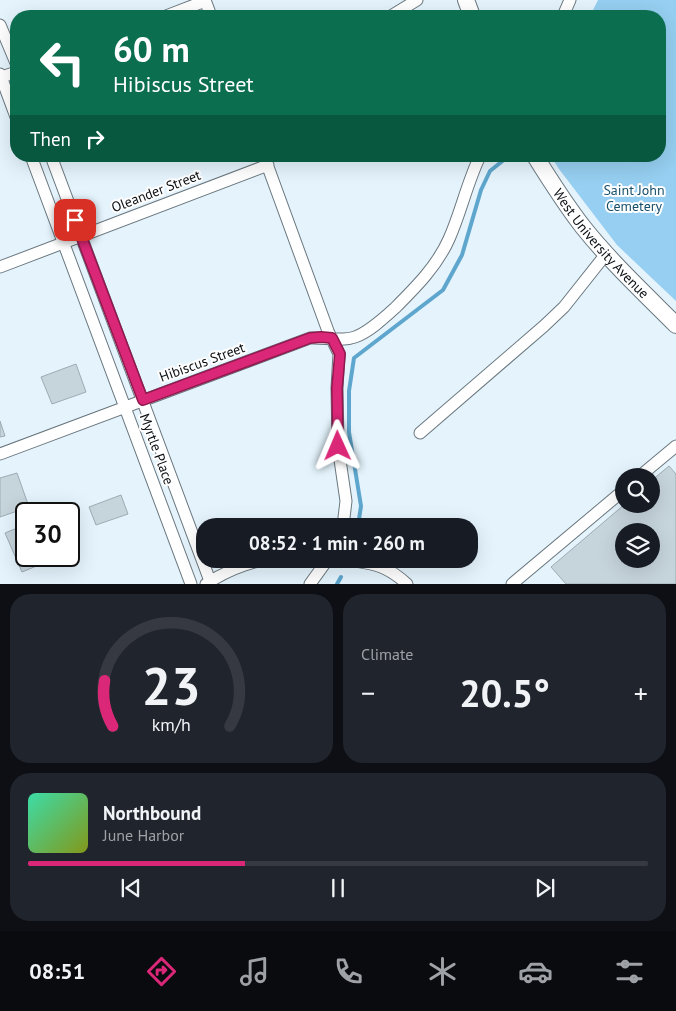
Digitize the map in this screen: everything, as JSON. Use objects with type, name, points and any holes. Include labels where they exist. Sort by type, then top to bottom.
[{"type":"main road","name":"West University Avenue","points":[[539,162],[583,227],[643,293],[676,325]]},
{"type":"street","points":[[401,10],[417,0]]},
{"type":"street","points":[[182,10],[205,1]]},
{"type":"street","points":[[0,25],[10,49]]},
{"type":"street","points":[[1,76],[10,101]]},
{"type":"street","name":"Myrtle Place","points":[[33,162],[191,584]]},
{"type":"street","name":"Myrtle Place","points":[[53,162],[143,400],[208,582]]},
{"type":"street","name":"Oleander Street","points":[[0,267],[261,162]]},
{"type":"street","points":[[267,162],[332,338],[340,354],[337,388],[338,446],[346,501],[344,518]]},
{"type":"street","name":"Hibiscus Street","points":[[0,454],[310,338],[346,339],[359,336],[386,316],[429,271],[449,238],[478,162]]},
{"type":"street","points":[[420,433],[564,307],[606,254]]},
{"type":"street","points":[[650,468],[676,446]]},
{"type":"street","points":[[512,584],[615,498]]},
{"type":"street","points":[[208,582],[234,568]]},
{"type":"street","points":[[310,584],[322,568]]},
{"type":"street","points":[[386,568],[407,584]]},
{"type":"green space","name":"Saint John Cemetery","points":[[598,0],[676,0],[676,301],[617,245],[555,162],[666,162],[666,10],[593,10]]},
{"type":"building","points":[[76,364],[86,392],[52,404],[41,377]]},
{"type":"building","points":[[0,421],[5,436],[0,437]]},
{"type":"building","points":[[669,466],[676,474],[676,584],[566,584],[551,567],[615,513],[660,513],[660,474]]},
{"type":"building","points":[[17,473],[27,502],[15,502],[15,512],[0,517],[0,478]]},
{"type":"building","points":[[121,495],[128,514],[96,525],[89,507]]},
{"type":"building","points":[[15,529],[15,556],[5,533]]},
{"type":"building","points":[[20,567],[34,567],[22,572]]},
{"type":"waterway","points":[[359,518],[361,506],[349,432],[349,391],[354,358],[443,290],[462,255],[481,190],[490,171],[501,162]]},
{"type":"waterway","points":[[337,584],[341,577]]},
{"type":"route","points":[[75,220],[143,400],[310,338],[332,338],[340,354],[337,388],[338,446]]}]
